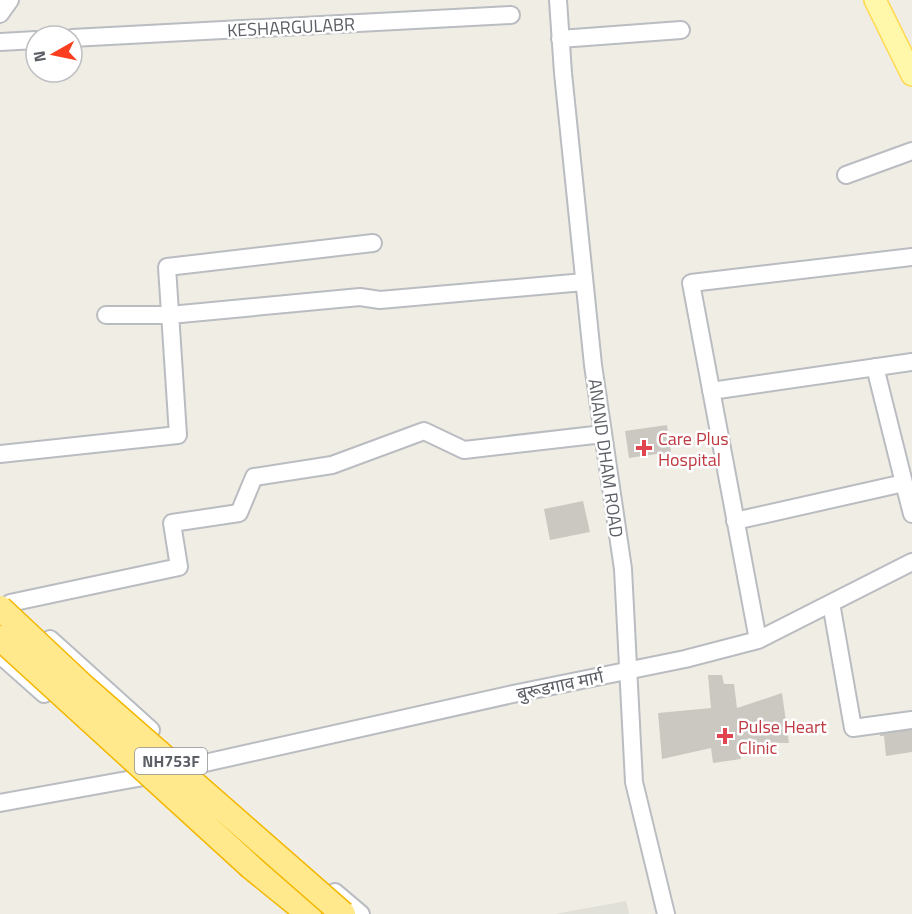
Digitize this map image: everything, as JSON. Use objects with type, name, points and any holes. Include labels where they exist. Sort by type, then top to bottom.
[{"type":"highway","name":"NH753F","points":[[3,602],[84,687],[343,914]]},
{"type":"highway","name":"NH753F","points":[[0,638],[251,867],[309,914]]},
{"type":"main road","points":[[875,0],[912,75]]},
{"type":"street","points":[[0,14],[10,0]]},
{"type":"street","name":"ANAND DHAM ROAD","points":[[558,0],[584,282],[623,569],[634,782],[666,914]]},
{"type":"street","name":"KESHARGULABR","points":[[84,37],[511,15]]},
{"type":"street","points":[[560,39],[681,30]]},
{"type":"street","points":[[0,42],[24,41]]},
{"type":"street","points":[[846,175],[912,151]]},
{"type":"street","points":[[0,454],[178,435],[167,267],[373,243]]},
{"type":"street","points":[[758,640],[691,283],[912,258]]},
{"type":"street","points":[[106,315],[170,315],[360,297],[380,300],[584,282]]},
{"type":"street","points":[[711,391],[912,362]]},
{"type":"street","points":[[875,367],[912,514]]},
{"type":"street","points":[[3,602],[179,567],[172,523],[240,513],[254,477],[332,465],[424,431],[464,450],[603,434]]},
{"type":"street","points":[[735,521],[904,483]]},
{"type":"street","name":"बुरूडगाव मार्ग","points":[[0,803],[138,778],[629,671],[758,640],[912,562]]},
{"type":"street","points":[[3,602],[361,914]]},
{"type":"street","points":[[831,603],[853,728],[912,720]]},
{"type":"street","points":[[0,655],[291,914]]},
{"type":"shaded area","points":[[626,901],[629,914],[555,914]]},
{"type":"building","points":[[667,425],[671,452],[629,458],[625,431]]},
{"type":"building","points":[[583,501],[590,532],[550,540],[544,509]]},
{"type":"building","points":[[708,675],[722,675],[724,684],[734,684],[737,708],[782,693],[789,743],[738,742],[741,759],[713,763],[711,748],[662,759],[658,713],[711,708]]},
{"type":"building","points":[[912,724],[912,752],[886,756],[884,736],[880,736],[879,729]]},
{"type":"place","name":"Care Plus Hospital","points":[[644,448]]},
{"type":"place","name":"Pulse Heart Clinic","points":[[725,736]]}]
